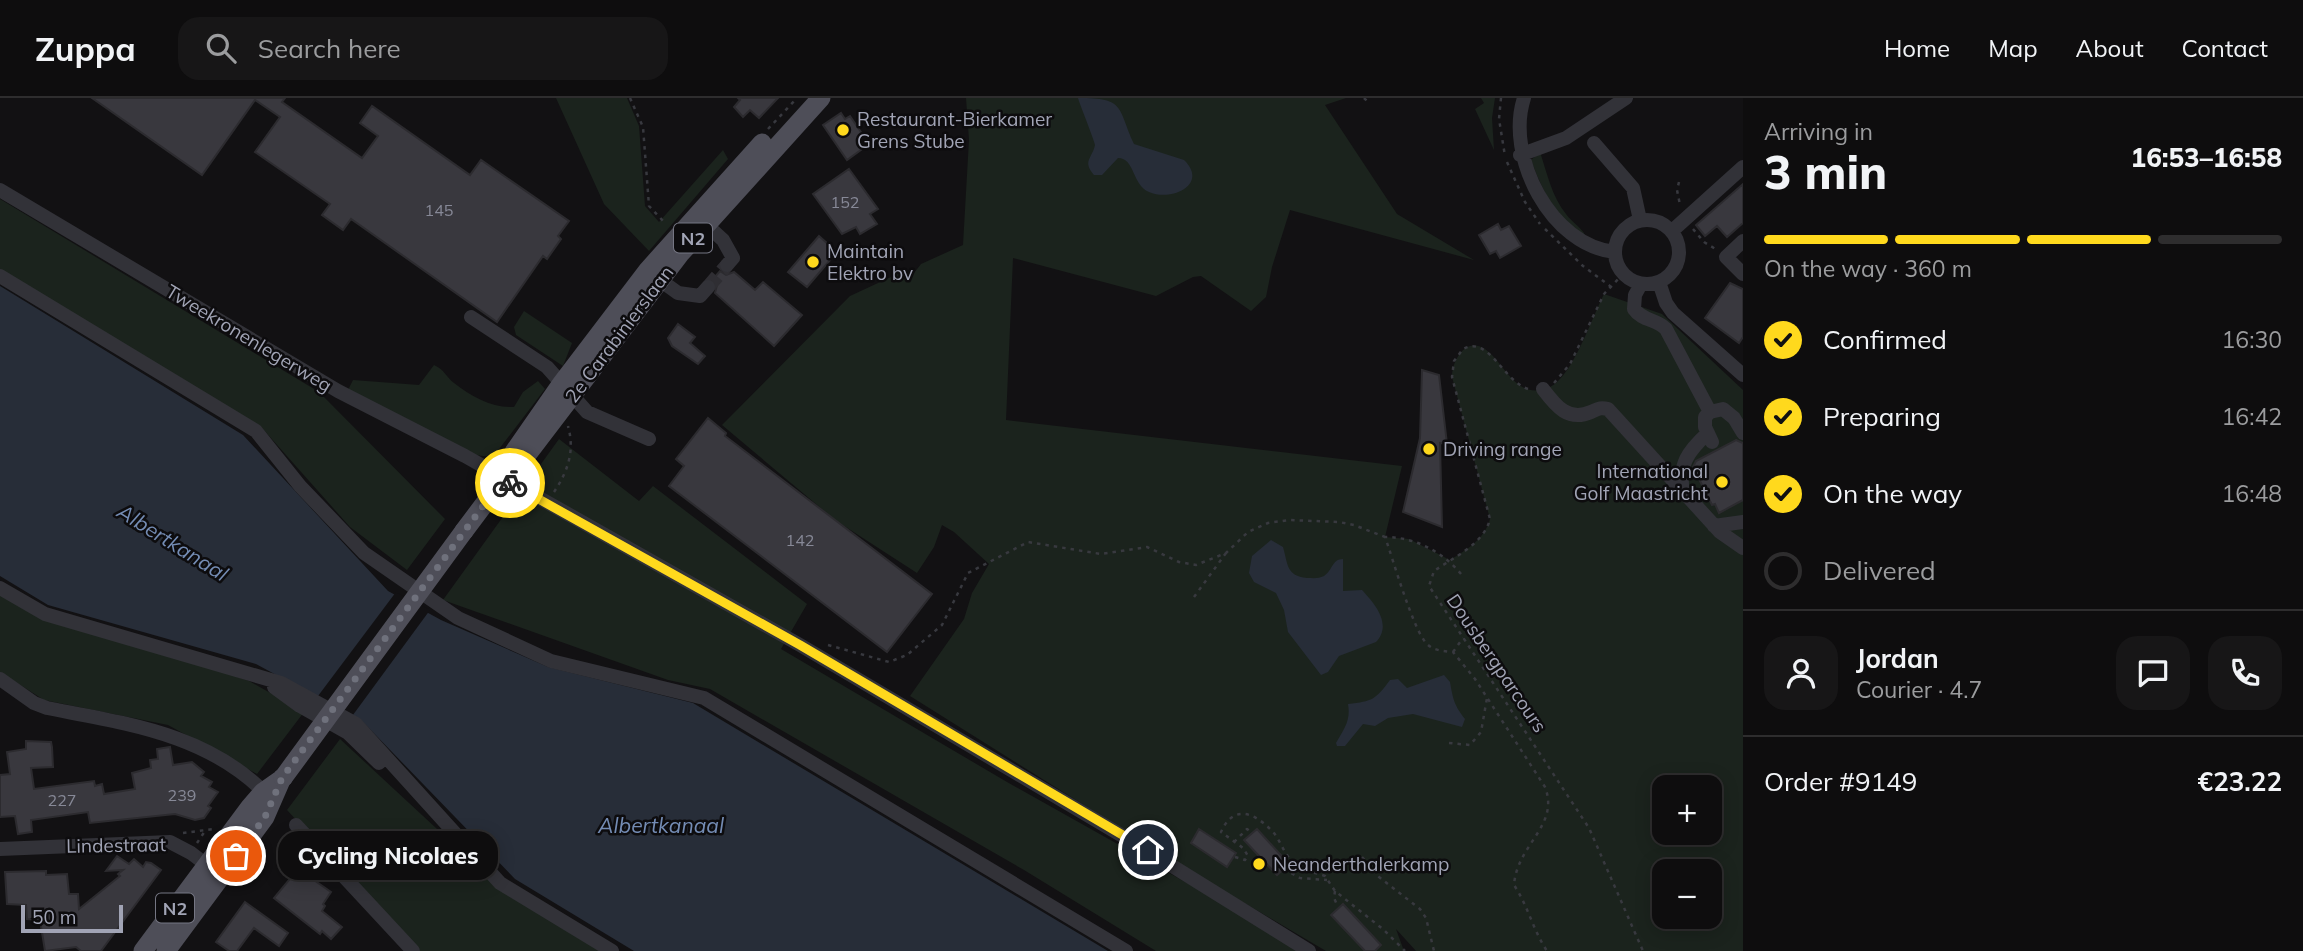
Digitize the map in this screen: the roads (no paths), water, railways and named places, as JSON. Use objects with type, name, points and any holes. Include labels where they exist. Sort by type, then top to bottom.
[{"type":"main road","name":"2e Carabinierslaan","points":[[166,951],[214,871],[503,479],[513,453],[567,390],[653,275],[804,98]]},
{"type":"main road","name":"2e Carabinierslaan","points":[[701,219],[821,98]]},
{"type":"main road","name":"2e Carabinierslaan","points":[[143,951],[214,871]]},
{"type":"street","points":[[1524,98],[1513,157],[1570,235],[1601,251],[1615,252]]},
{"type":"street","points":[[1513,157],[1566,138],[1626,98]]},
{"type":"street","points":[[1594,143],[1633,188],[1640,220]]},
{"type":"street","points":[[1672,231],[1743,167]]},
{"type":"street","name":"Tweekronenlegerweg","points":[[0,190],[338,391],[503,479],[800,645],[1148,850],[1309,951]]},
{"type":"street","points":[[701,219],[723,240],[733,258],[727,265]]},
{"type":"street","points":[[1640,220],[1658,222],[1672,231],[1677,240],[1678,260],[1674,269],[1659,282],[1641,284],[1623,274],[1615,252],[1623,231],[1640,220]]},
{"type":"street","points":[[1743,242],[1726,257],[1743,274]]},
{"type":"street","points":[[653,275],[678,293],[700,296],[708,287]]},
{"type":"street","points":[[0,276],[256,431],[300,486],[364,553],[458,618],[551,662],[704,698],[1126,951]]},
{"type":"street","points":[[1659,282],[1666,303],[1673,313],[1743,375]]},
{"type":"street","points":[[1641,284],[1635,295],[1634,309],[1641,317],[1657,322],[1666,329],[1710,412]]},
{"type":"street","points":[[471,317],[547,367],[587,412],[649,439]]},
{"type":"street","points":[[1543,389],[1558,408],[1570,415],[1579,416],[1602,407],[1608,409],[1714,526],[1743,548]]},
{"type":"street","points":[[1683,493],[1681,466],[1686,456],[1710,438],[1705,417],[1710,412],[1723,409],[1734,418],[1743,433]]},
{"type":"street","points":[[1714,526],[1743,522]]},
{"type":"street","points":[[0,588],[45,614],[281,683],[356,724],[499,883],[612,951]]},
{"type":"street","points":[[0,679],[23,696],[47,708],[165,733],[191,744],[225,764],[268,797]]},
{"type":"street","points":[[296,825],[413,951]]},
{"type":"street","name":"Lindestraat","points":[[0,849],[170,842],[214,871]]},
{"type":"water","points":[[1078,98],[1105,100],[1118,107],[1134,144],[1184,160],[1191,169],[1190,183],[1177,193],[1168,195],[1149,192],[1139,184],[1128,162],[1118,158],[1102,175],[1094,175],[1088,163],[1095,145]]},
{"type":"water","name":"Albertkanaal","points":[[0,286],[243,435],[388,591],[441,620],[548,667],[693,703],[1108,951],[634,951],[515,879],[363,722],[256,664],[48,605],[0,576]]},
{"type":"water","points":[[1271,540],[1283,547],[1291,572],[1300,577],[1322,577],[1337,561],[1343,559],[1343,591],[1362,590],[1380,614],[1383,628],[1376,642],[1339,656],[1328,672],[1321,675],[1288,632],[1284,610],[1276,593],[1254,582],[1249,573],[1252,556]]},
{"type":"water","points":[[1444,675],[1450,682],[1454,702],[1465,719],[1462,727],[1413,714],[1388,718],[1375,726],[1363,724],[1345,746],[1337,746],[1348,720],[1348,704],[1373,698],[1390,680],[1398,679],[1407,688]]},
{"type":"tunnel","points":[[708,287],[727,265]]},
{"type":"place","name":"Restaurant-Bierkamer Grens Stube","points":[[843,130]]},
{"type":"place","name":"Maintain Elektro bv","points":[[813,262]]},
{"type":"place","name":"Driving range","points":[[1429,449]]},
{"type":"place","name":"International Golf Maastricht","points":[[1722,482]]},
{"type":"place","name":"Cycling Nicolaes","points":[[236,856]]},
{"type":"place","name":"Neanderthalerkamp","points":[[1259,864]]}]
